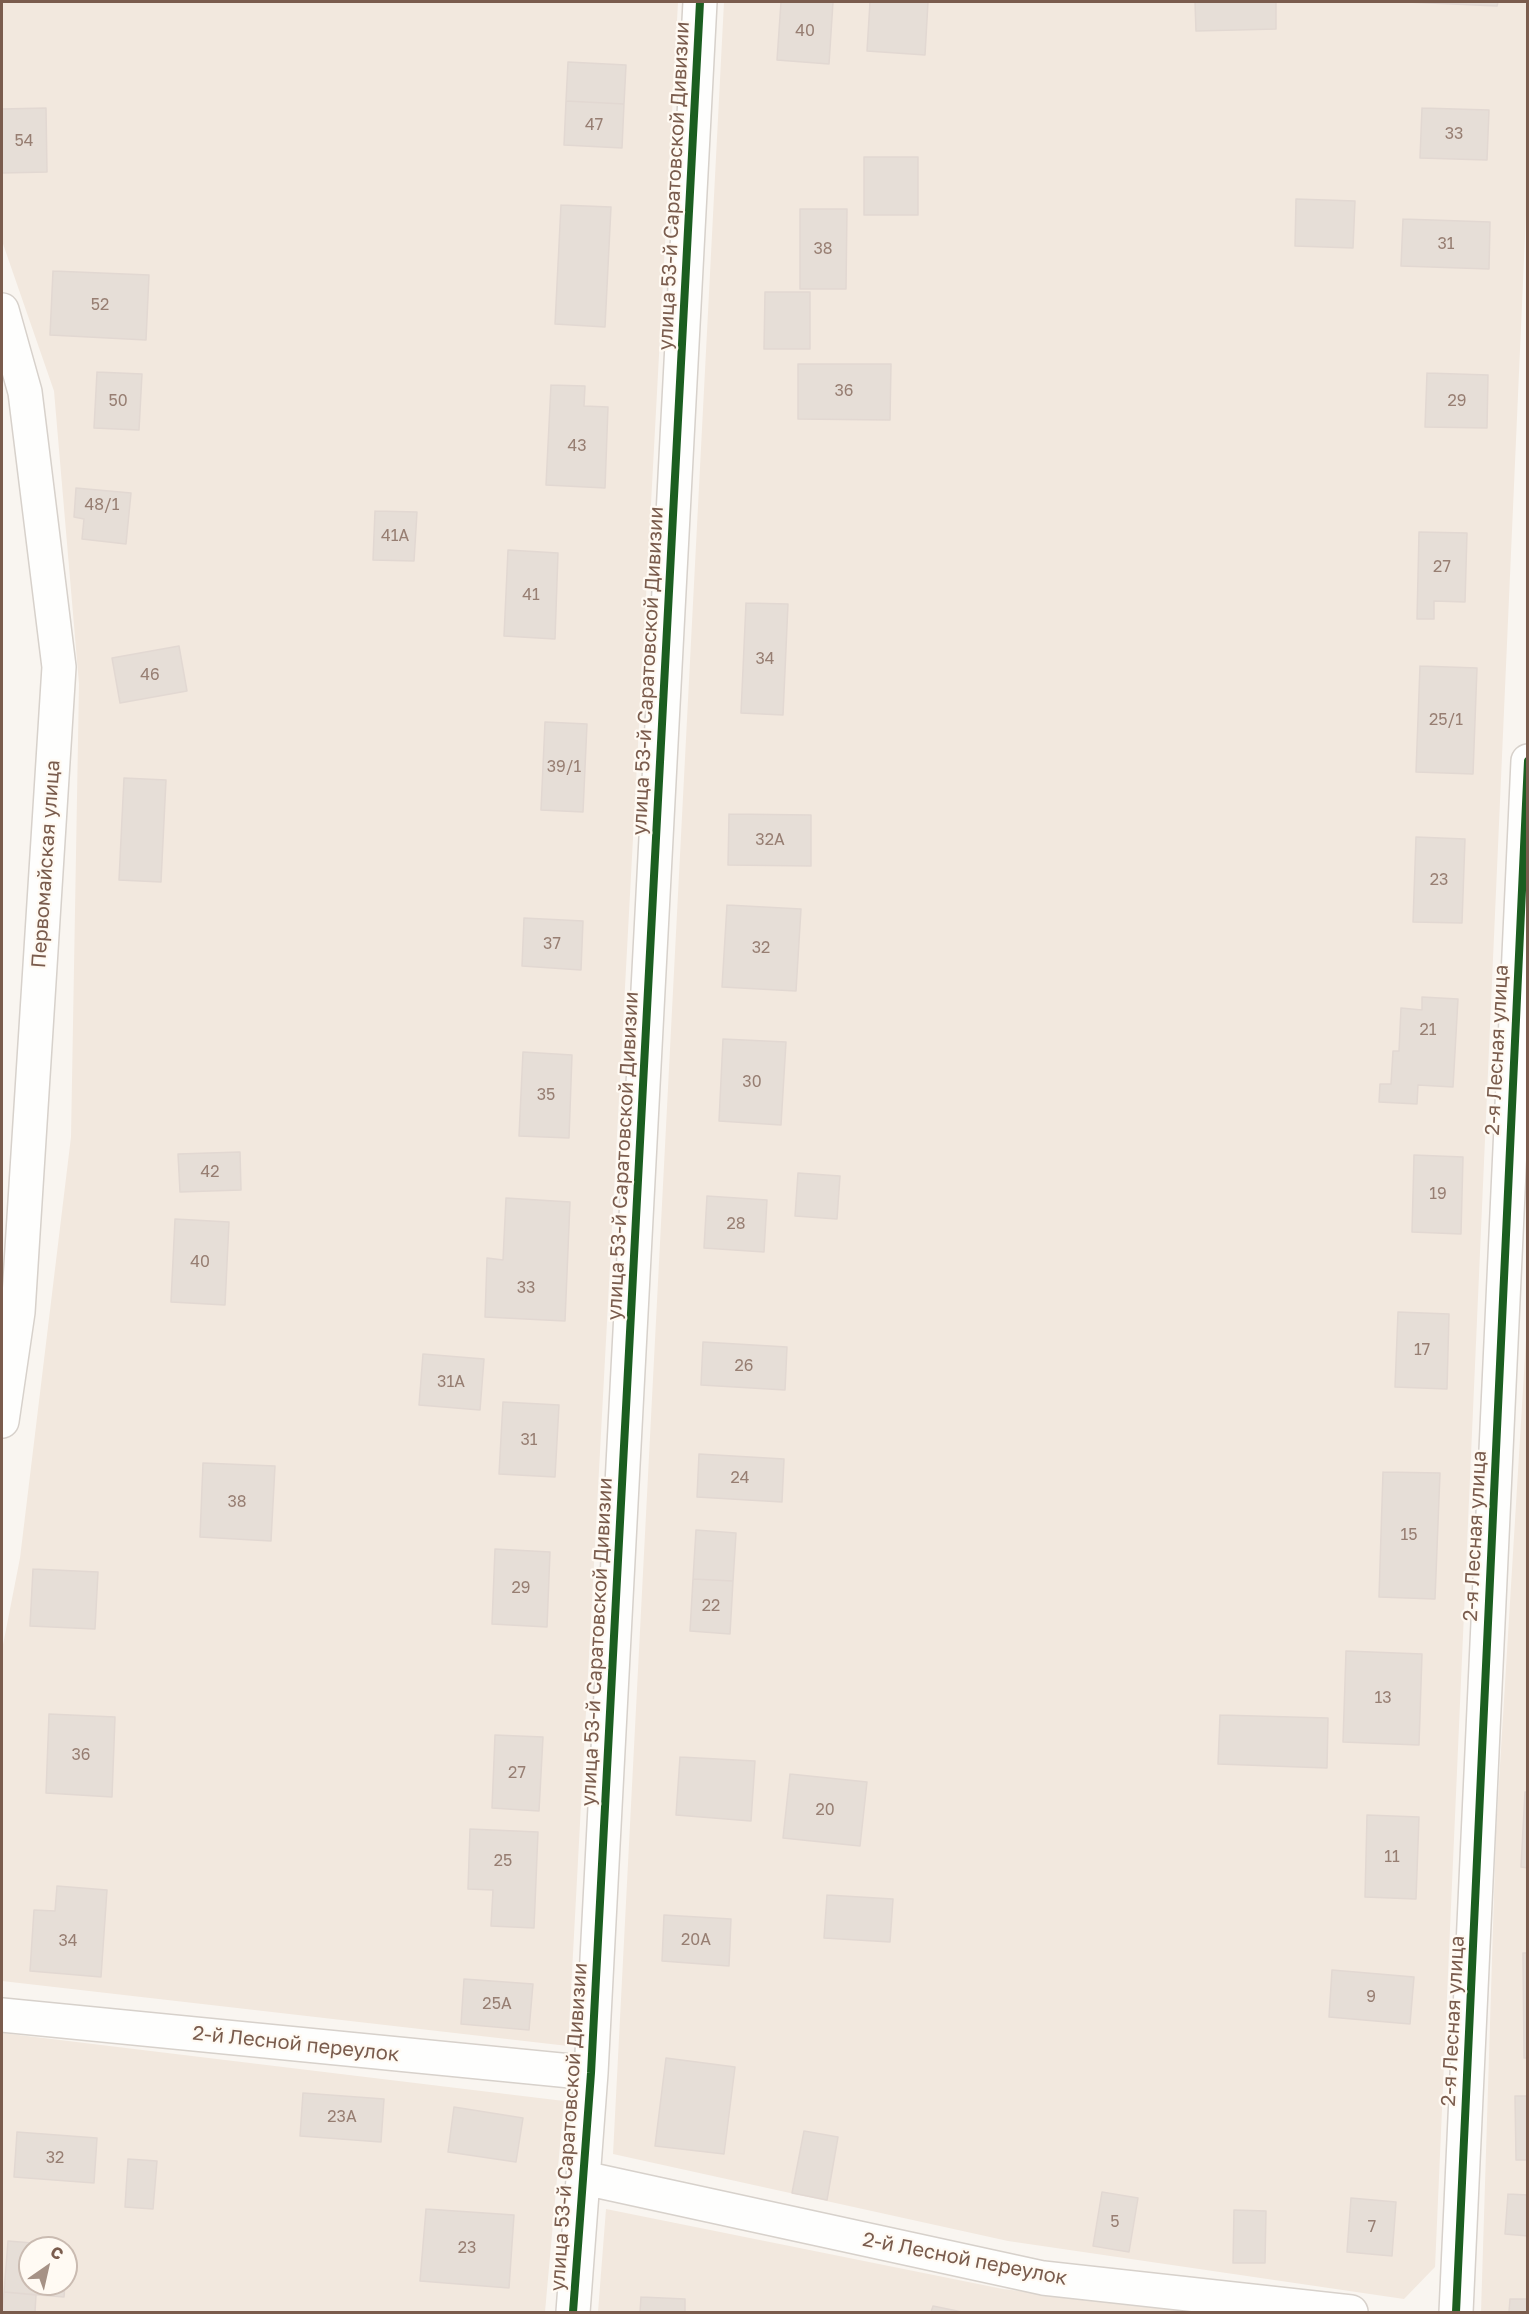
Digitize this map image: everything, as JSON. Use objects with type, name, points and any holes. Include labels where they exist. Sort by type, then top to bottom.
[{"type":"street","name":"улица 53-й Саратовской Дивизии","points":[[573,2313],[591,2073],[700,2]]},
{"type":"street","name":"Первомайская улица","points":[[2,310],[25,392],[59,667],[18,1312],[2,1421]]},
{"type":"street","name":"2-я Лесная улица","points":[[1456,2313],[1522,999],[1527,761]]},
{"type":"street","name":"2-й Лесной переулок","points":[[2,2015],[591,2073]]},
{"type":"street","name":"2-й Лесной переулок","points":[[584,2178],[1043,2278],[1351,2313]]},
{"type":"shaded area","points":[[2,2],[678,2],[568,2046],[2,1981],[2,1650],[20,1558],[71,1137],[79,684],[54,391],[2,241]]},
{"type":"shaded area","points":[[724,2],[1527,2],[1527,192],[1435,2267],[1404,2299],[1008,2241],[613,2154]]},
{"type":"shaded area","points":[[1527,1324],[1528,2312],[1481,2312],[1496,1831]]},
{"type":"shaded area","points":[[2,2033],[564,2101],[545,2312],[2,2312]]},
{"type":"shaded area","points":[[606,2209],[1003,2289],[1196,2312],[598,2312]]},
{"type":"building","points":[[781,2],[833,2],[829,64],[777,60]]},
{"type":"building","points":[[870,2],[928,2],[925,55],[867,51]]},
{"type":"building","points":[[1195,2],[1276,2],[1276,29],[1196,31]]},
{"type":"building","points":[[1407,2],[1498,2],[1497,6]]},
{"type":"building","points":[[568,62],[626,65],[624,104],[566,101]]},
{"type":"building","points":[[566,101],[624,104],[622,148],[564,145]]},
{"type":"building","points":[[46,108],[47,172],[2,173],[2,109]]},
{"type":"building","points":[[1422,108],[1489,110],[1487,160],[1420,158]]},
{"type":"building","points":[[864,157],[918,157],[918,215],[864,215]]},
{"type":"building","points":[[1296,199],[1355,201],[1353,248],[1295,246]]},
{"type":"building","points":[[561,205],[611,207],[605,327],[555,324]]},
{"type":"building","points":[[800,209],[847,209],[846,289],[800,289]]},
{"type":"building","points":[[1403,219],[1490,222],[1489,269],[1401,266]]},
{"type":"building","points":[[53,271],[149,275],[146,340],[50,335]]},
{"type":"building","points":[[765,292],[810,292],[810,349],[764,349]]},
{"type":"building","points":[[798,364],[891,364],[890,420],[798,419]]},
{"type":"building","points":[[97,372],[142,374],[139,430],[94,428]]},
{"type":"building","points":[[1427,373],[1488,375],[1487,428],[1425,427]]},
{"type":"building","points":[[551,385],[585,386],[584,406],[608,407],[605,488],[546,485]]},
{"type":"building","points":[[76,488],[131,493],[126,544],[82,539],[84,519],[74,517]]},
{"type":"building","points":[[375,511],[417,512],[414,561],[373,560]]},
{"type":"building","points":[[1419,532],[1467,533],[1465,602],[1434,601],[1434,619],[1417,619]]},
{"type":"building","points":[[508,550],[558,553],[555,639],[504,636]]},
{"type":"building","points":[[746,603],[788,604],[783,715],[741,713]]},
{"type":"building","points":[[179,646],[187,691],[120,703],[112,658]]},
{"type":"building","points":[[1420,666],[1477,668],[1473,774],[1416,772]]},
{"type":"building","points":[[545,722],[587,724],[583,812],[541,810]]},
{"type":"building","points":[[124,778],[166,780],[161,882],[119,880]]},
{"type":"building","points":[[729,814],[811,815],[811,866],[728,865]]},
{"type":"building","points":[[1416,837],[1465,839],[1462,923],[1413,922]]},
{"type":"building","points":[[727,905],[801,909],[796,991],[722,987]]},
{"type":"building","points":[[524,918],[583,921],[581,970],[522,966]]},
{"type":"building","points":[[1422,997],[1458,999],[1453,1087],[1418,1085],[1417,1104],[1379,1102],[1380,1084],[1391,1084],[1393,1051],[1399,1051],[1401,1008],[1422,1010]]},
{"type":"building","points":[[723,1039],[786,1042],[781,1125],[719,1121]]},
{"type":"building","points":[[523,1052],[572,1055],[569,1138],[519,1136]]},
{"type":"building","points":[[240,1152],[241,1190],[180,1192],[178,1154]]},
{"type":"building","points":[[1414,1155],[1463,1157],[1461,1234],[1412,1232]]},
{"type":"building","points":[[798,1173],[840,1176],[837,1219],[795,1216]]},
{"type":"building","points":[[707,1196],[767,1200],[764,1252],[704,1248]]},
{"type":"building","points":[[506,1198],[570,1202],[565,1321],[485,1317],[487,1258],[503,1260]]},
{"type":"building","points":[[175,1219],[229,1222],[225,1305],[171,1302]]},
{"type":"building","points":[[1398,1312],[1449,1314],[1447,1389],[1395,1387]]},
{"type":"building","points":[[703,1342],[787,1347],[785,1390],[701,1385]]},
{"type":"building","points":[[423,1354],[484,1359],[480,1410],[419,1405]]},
{"type":"building","points":[[503,1402],[559,1405],[555,1477],[499,1474]]},
{"type":"building","points":[[699,1454],[784,1459],[782,1502],[697,1497]]},
{"type":"building","points":[[203,1463],[275,1466],[271,1541],[200,1537]]},
{"type":"building","points":[[1383,1472],[1440,1473],[1435,1599],[1379,1597]]},
{"type":"building","points":[[696,1530],[736,1533],[733,1581],[693,1579]]},
{"type":"building","points":[[495,1549],[550,1552],[547,1627],[492,1624]]},
{"type":"building","points":[[33,1569],[98,1572],[95,1629],[30,1626]]},
{"type":"building","points":[[693,1579],[733,1581],[730,1634],[690,1631]]},
{"type":"building","points":[[1346,1651],[1422,1654],[1419,1745],[1343,1742]]},
{"type":"building","points":[[49,1714],[115,1717],[112,1797],[46,1793]]},
{"type":"building","points":[[1220,1715],[1328,1718],[1327,1768],[1218,1764]]},
{"type":"building","points":[[495,1735],[543,1737],[539,1811],[492,1808]]},
{"type":"building","points":[[680,1757],[755,1761],[751,1821],[676,1815]]},
{"type":"building","points":[[790,1774],[867,1782],[860,1846],[783,1838]]},
{"type":"building","points":[[1525,1792],[1528,1792],[1528,1868],[1521,1867]]},
{"type":"building","points":[[1367,1815],[1419,1817],[1416,1899],[1365,1897]]},
{"type":"building","points":[[470,1829],[538,1832],[534,1928],[491,1926],[493,1890],[468,1889]]},
{"type":"building","points":[[57,1886],[107,1890],[101,1977],[30,1971],[34,1910],[55,1911]]},
{"type":"building","points":[[827,1895],[893,1899],[890,1942],[824,1938]]},
{"type":"building","points":[[664,1915],[731,1919],[729,1966],[662,1961]]},
{"type":"building","points":[[1523,1953],[1528,1953],[1528,2058],[1524,2058]]},
{"type":"building","points":[[1332,1970],[1414,1977],[1410,2024],[1329,2017]]},
{"type":"building","points":[[464,1979],[533,1984],[529,2030],[461,2024]]},
{"type":"building","points":[[666,2058],[735,2067],[724,2154],[655,2146]]},
{"type":"building","points":[[303,2093],[384,2099],[381,2142],[300,2136]]},
{"type":"building","points":[[1515,2096],[1528,2096],[1528,2160],[1516,2160]]},
{"type":"building","points":[[454,2107],[523,2118],[516,2162],[448,2152]]},
{"type":"building","points":[[804,2131],[838,2137],[827,2200],[792,2193]]},
{"type":"building","points":[[17,2132],[97,2138],[94,2183],[14,2177]]},
{"type":"building","points":[[128,2159],[157,2161],[153,2209],[125,2207]]},
{"type":"building","points":[[1102,2192],[1138,2198],[1129,2252],[1093,2246]]},
{"type":"building","points":[[1508,2194],[1528,2195],[1528,2236],[1505,2234]]},
{"type":"building","points":[[1351,2198],[1396,2202],[1392,2256],[1347,2252]]},
{"type":"building","points":[[426,2209],[514,2215],[509,2288],[420,2281]]},
{"type":"building","points":[[1234,2210],[1266,2211],[1265,2263],[1233,2263]]},
{"type":"building","points":[[8,2241],[18,2242],[18,2293],[4,2292]]},
{"type":"building","points":[[4,2292],[18,2293],[18,2296],[36,2296],[35,2312],[2,2312]]},
{"type":"building","points":[[641,2297],[685,2299],[685,2312],[640,2312]]},
{"type":"building","points":[[1510,2299],[1528,2299],[1528,2312],[1509,2312]]},
{"type":"building","points":[[933,2306],[962,2312],[931,2312]]},
{"type":"cycle path","points":[[573,2312],[591,2073],[700,2]]},
{"type":"cycle path","points":[[1456,2312],[1528,761]]}]
